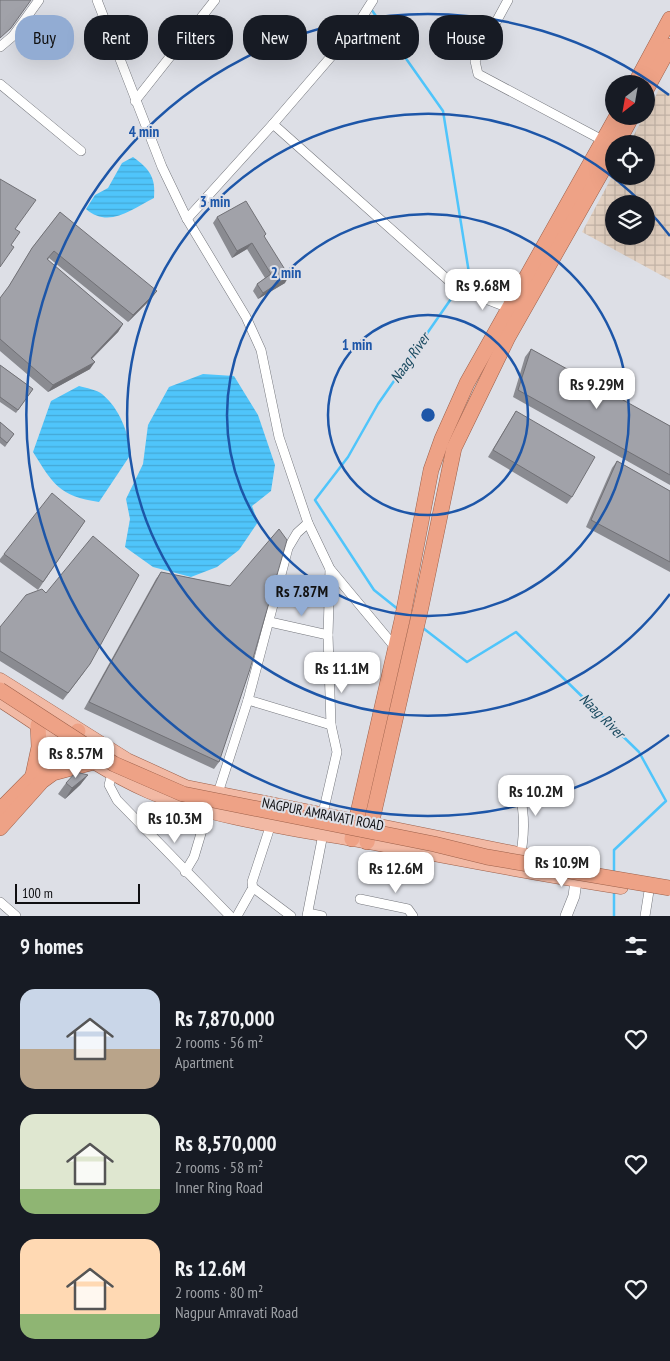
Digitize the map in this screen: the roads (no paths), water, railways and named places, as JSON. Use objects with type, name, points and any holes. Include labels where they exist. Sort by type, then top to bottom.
[{"type":"highway","points":[[640,75],[670,19]]},
{"type":"highway","points":[[654,75],[670,46]]},
{"type":"highway","points":[[352,839],[394,646],[403,614],[431,470],[436,455],[457,404],[509,308],[605,156]]},
{"type":"highway","points":[[367,842],[417,624],[454,448],[462,428],[508,337],[605,158]]},
{"type":"highway","points":[[0,690],[114,764],[183,794],[434,844],[487,857],[670,888]]},
{"type":"highway","points":[[32,776],[39,747],[38,725]]},
{"type":"highway","points":[[0,810],[78,731]]},
{"type":"highway","points":[[0,828],[42,781],[53,774],[94,762],[104,746]]},
{"type":"main road","name":"NAGPUR AMRAVATI ROAD","points":[[0,680],[104,746],[158,776],[186,787],[323,813],[577,866],[649,891],[670,894]]},
{"type":"main road","name":"NAGPUR AMRAVATI ROAD","points":[[0,700],[112,774],[149,791],[208,810],[271,824],[577,881],[614,879],[670,883]]},
{"type":"street","points":[[0,47],[13,36],[39,0]]},
{"type":"street","points":[[135,101],[214,0]]},
{"type":"street","points":[[187,219],[273,124],[354,30],[373,0]]},
{"type":"street","points":[[508,0],[476,61],[478,74],[605,141]]},
{"type":"street","points":[[98,1],[162,167],[187,219],[246,317],[261,350],[279,437],[308,523],[330,570],[394,646]]},
{"type":"street","points":[[0,84],[81,151]]},
{"type":"street","points":[[273,124],[461,289],[509,308]]},
{"type":"street","points":[[218,793],[248,700],[288,548],[297,533],[308,523]]},
{"type":"street","points":[[323,813],[337,752],[331,724],[328,635],[330,570]]},
{"type":"street","points":[[270,622],[328,635]]},
{"type":"street","points":[[248,700],[331,724]]},
{"type":"street","points":[[112,774],[109,785],[117,800],[185,872],[230,916]]},
{"type":"street","points":[[516,783],[525,829],[521,854]]},
{"type":"street","points":[[185,872],[194,857],[208,810]]},
{"type":"street","points":[[237,916],[253,890],[252,882],[271,824]]},
{"type":"street","points":[[322,916],[308,914],[323,834]]},
{"type":"street","points":[[566,916],[574,896],[577,866]]},
{"type":"street","points":[[253,890],[258,890],[291,916]]},
{"type":"street","points":[[645,916],[649,891]]},
{"type":"street","points":[[360,899],[408,909],[413,916]]},
{"type":"street","points":[[0,902],[16,916]]},
{"type":"water","points":[[133,157],[151,174],[154,185],[154,198],[129,212],[112,217],[95,215],[86,209],[95,195],[108,188],[122,163]]},
{"type":"water","points":[[203,374],[234,376],[258,415],[275,465],[271,491],[252,506],[258,522],[239,550],[217,567],[191,577],[153,567],[125,547],[130,519],[126,499],[143,464],[148,425],[169,387]]},
{"type":"water","points":[[79,386],[102,394],[114,407],[122,421],[130,446],[131,454],[99,502],[75,496],[58,487],[33,452],[51,401]]},
{"type":"waterway","name":"Naag River","points":[[371,9],[443,111],[469,273],[378,404],[348,457],[315,500],[374,590],[399,610]]},
{"type":"waterway","name":"Naag River","points":[[423,628],[467,662],[516,632],[639,752],[666,801],[614,850],[614,872]]},
{"type":"waterway","name":"Naag River","points":[[614,890],[614,916]]}]
